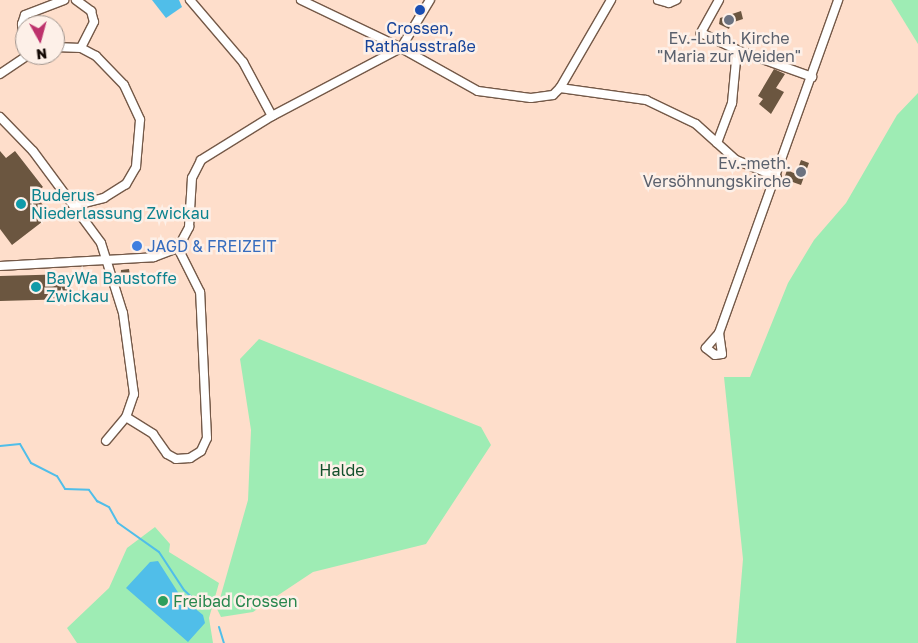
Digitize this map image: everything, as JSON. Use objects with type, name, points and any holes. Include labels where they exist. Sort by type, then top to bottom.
[{"type":"street","points":[[25,15],[64,0]]},
{"type":"street","points":[[76,0],[91,11],[94,22],[81,48]]},
{"type":"street","points":[[190,0],[243,62],[272,116]]},
{"type":"street","points":[[301,0],[401,48],[478,91],[531,98],[554,95],[560,88],[611,0]]},
{"type":"street","points":[[0,266],[104,262],[154,257],[178,248],[189,227],[192,178],[201,160],[272,116],[401,48],[430,0]]},
{"type":"street","points":[[658,0],[670,4],[676,0]]},
{"type":"street","points":[[719,0],[701,33],[737,50],[812,77]]},
{"type":"street","points":[[719,333],[777,177],[838,0]]},
{"type":"street","points":[[65,48],[81,48],[96,56],[124,85],[140,120],[136,167],[126,184],[104,198],[76,205]]},
{"type":"street","points":[[718,143],[732,103],[737,50]]},
{"type":"street","points":[[0,74],[15,63]]},
{"type":"street","points":[[560,88],[646,100],[696,124],[736,160],[777,177]]},
{"type":"street","points":[[0,117],[76,205],[101,243],[104,262],[130,346],[134,394],[126,417],[106,441]]},
{"type":"street","points":[[126,417],[153,434],[167,454],[176,459],[190,458],[201,451],[207,438],[200,292],[178,248]]},
{"type":"green space","points":[[891,0],[918,0],[918,44]]},
{"type":"green space","points":[[918,93],[918,643],[736,643],[743,559],[724,377],[750,377],[788,283],[814,240],[846,203],[897,115]]},
{"type":"green space","name":"Halde","points":[[259,339],[481,427],[491,445],[426,544],[313,572],[253,612],[221,617],[217,609],[248,500],[251,430],[240,359]]},
{"type":"green space","points":[[155,527],[170,544],[169,552],[219,583],[209,618],[213,643],[77,643],[67,628],[109,588],[127,548]]},
{"type":"water","points":[[152,0],[179,0],[182,7],[166,18]]},
{"type":"water","name":"Freibad Crossen","points":[[158,561],[181,597],[203,615],[205,623],[188,642],[126,588],[150,562]]},
{"type":"building","name":"Ev.-Luth. Kirche \"Maria zur Weiden\"","points":[[741,11],[743,19],[731,23],[729,29],[719,24],[720,18]]},
{"type":"building","points":[[774,69],[785,74],[776,88],[784,92],[771,114],[759,104],[763,99],[758,96]]},
{"type":"building","name":"Buderus Niederlassung Zwickau","points":[[0,151],[6,158],[15,151],[43,187],[34,194],[51,215],[12,245],[0,229]]},
{"type":"building","name":"Ev.-meth. Versöhnungskirche","points":[[801,160],[809,163],[801,185],[784,179],[787,170],[796,174]]},
{"type":"building","points":[[129,269],[131,283],[120,284],[121,270]]},
{"type":"building","name":"BayWa Baustoffe Zwickau","points":[[71,274],[72,299],[0,301],[0,276]]},
{"type":"waterway","points":[[0,446],[20,444],[31,463],[57,476],[65,489],[89,490],[97,501],[109,507],[118,523],[159,552],[184,590],[200,605]]},
{"type":"waterway","points":[[219,627],[224,643]]},
{"type":"place","name":"Crossen, Rathausstraße","points":[[420,10]]},
{"type":"place","name":"Ev.-Luth. Kirche \"Maria zur Weiden\"","points":[[729,20]]},
{"type":"place","name":"Ev.-meth. Versöhnungskirche","points":[[801,172]]},
{"type":"place","name":"Buderus Niederlassung Zwickau","points":[[21,204]]},
{"type":"place","name":"JAGD & FREIZEIT","points":[[137,246]]},
{"type":"place","name":"BayWa Baustoffe Zwickau","points":[[36,287]]},
{"type":"place","name":"Freibad Crossen","points":[[163,601]]}]
